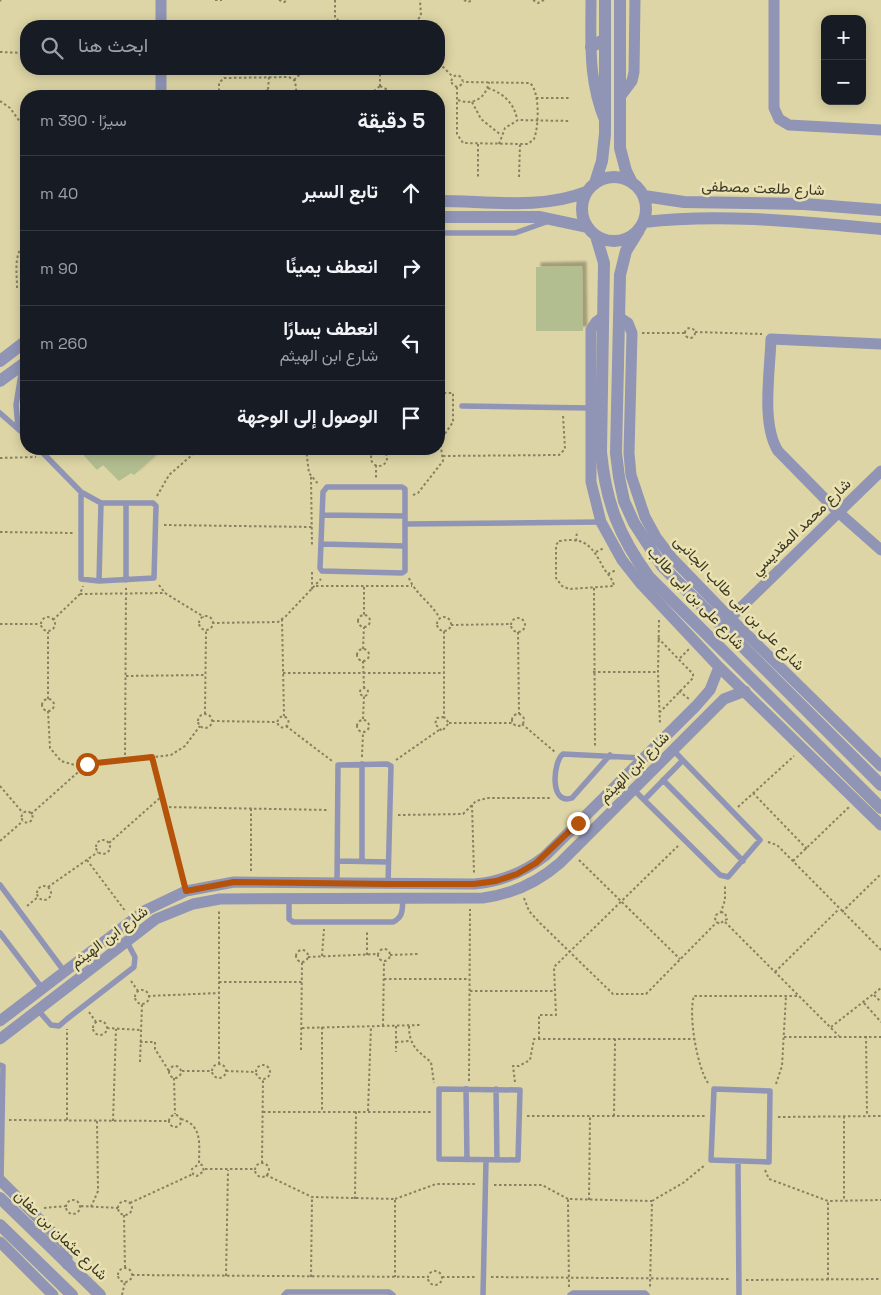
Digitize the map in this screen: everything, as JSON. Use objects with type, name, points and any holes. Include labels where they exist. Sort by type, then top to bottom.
[{"type":"street","points":[[161,0],[161,20]]},
{"type":"street","points":[[591,0],[591,47],[594,90],[605,122]]},
{"type":"street","points":[[591,232],[582,216],[582,203],[591,187],[604,150],[605,0]]},
{"type":"street","points":[[445,217],[553,219],[591,232],[606,241],[618,242],[630,238],[642,226],[646,204],[644,196],[631,181],[626,171],[620,148],[620,0]]},
{"type":"street","points":[[620,98],[632,81],[634,72],[635,0]]},
{"type":"street","points":[[774,0],[774,108],[779,119],[789,125],[881,130]]},
{"type":"street","points":[[591,47],[605,39]]},
{"type":"street","points":[[161,75],[161,90]]},
{"type":"street","points":[[445,201],[545,202],[563,200],[613,177],[631,181]]},
{"type":"street","name":"شارع طلعت مصطفى","points":[[644,196],[684,202],[804,204],[881,210]]},
{"type":"street","points":[[642,226],[684,219],[816,223],[881,229]]},
{"type":"street","name":"شارع على بن ابى طالب","points":[[642,226],[631,240],[622,263],[616,453],[624,501],[634,523],[656,559],[726,622],[860,766],[881,785]]},
{"type":"street","name":"شارع على بن ابى طالب","points":[[591,232],[604,263],[601,452],[609,506],[620,531],[632,553],[650,576],[807,743],[848,777],[881,808]]},
{"type":"street","points":[[603,317],[596,322],[591,330],[589,408],[591,482],[601,522],[625,565],[660,604],[719,667],[807,743],[856,800],[881,825]]},
{"type":"street","points":[[619,317],[628,323],[632,333]]},
{"type":"street","name":"شارع على بن ابى طالب الجانبى","points":[[632,333],[629,453],[637,496],[645,517],[662,544],[726,622],[881,766]]},
{"type":"street","points":[[881,344],[771,339],[769,422],[773,442],[778,451],[838,512],[881,550]]},
{"type":"street","points":[[0,361],[20,346]]},
{"type":"street","points":[[0,381],[20,366]]},
{"type":"street","name":"شارع محمد المقديسي","points":[[726,622],[881,471]]},
{"type":"street","name":"شارع ابن الهيثم","points":[[0,1021],[131,920],[157,903],[186,891],[218,883],[474,884],[506,878],[536,863],[643,758],[710,690],[719,667]]},
{"type":"street","name":"شارع ابن الهيثم","points":[[0,1040],[156,919],[193,904],[220,899],[470,898],[496,896],[521,889],[548,873],[724,699],[745,691]]},
{"type":"street","points":[[848,777],[860,766]]},
{"type":"street","points":[[362,884],[362,898]]},
{"type":"street","points":[[1,1180],[67,1247],[66,1264]]},
{"type":"street","name":"شارع عثمان بن عفان","points":[[0,1198],[100,1295]]},
{"type":"street","points":[[0,1225],[72,1295]]},
{"type":"street","points":[[0,1242],[53,1295]]},
{"type":"lane","points":[[445,234],[515,233],[553,219]]},
{"type":"lane","points":[[18,427],[16,404],[20,384]]},
{"type":"lane","points":[[462,406],[589,408]]},
{"type":"lane","points":[[0,413],[20,429]]},
{"type":"lane","points":[[46,456],[82,492],[101,503],[153,502],[158,509],[154,578],[84,581],[80,575],[82,492]]},
{"type":"lane","points":[[376,487],[402,487],[405,489],[405,571],[402,573],[322,571],[321,544],[324,488],[376,487]]},
{"type":"lane","points":[[100,581],[101,503]]},
{"type":"lane","points":[[126,503],[126,580]]},
{"type":"lane","points":[[322,515],[405,516]]},
{"type":"lane","points":[[405,524],[601,522]]},
{"type":"lane","points":[[321,544],[405,546]]},
{"type":"lane","points":[[634,790],[684,840],[723,876],[728,877],[760,840],[673,750]]},
{"type":"lane","points":[[610,755],[572,798],[566,800],[560,798],[556,793],[557,761],[560,756],[567,753],[595,754],[610,755],[643,758]]},
{"type":"lane","points":[[644,800],[682,761]]},
{"type":"lane","points":[[362,764],[362,861]]},
{"type":"lane","points":[[337,884],[338,765],[390,764],[388,884]]},
{"type":"lane","points":[[663,780],[743,860]]},
{"type":"lane","points":[[337,860],[388,862]]},
{"type":"lane","points":[[0,885],[64,971]]},
{"type":"lane","points":[[289,898],[290,919],[294,922],[393,922],[400,919],[403,898]]},
{"type":"lane","points":[[0,933],[42,988]]},
{"type":"lane","points":[[38,1010],[51,1025],[59,1026],[134,967],[136,963],[135,957],[127,942]]},
{"type":"lane","points":[[0,1065],[3,1066],[1,1180]]},
{"type":"lane","points":[[439,1089],[468,1089],[520,1090],[518,1160],[439,1159],[439,1089]]},
{"type":"lane","points":[[467,1160],[468,1089]]},
{"type":"lane","points":[[496,1089],[497,1160]]},
{"type":"lane","points":[[714,1089],[770,1091],[769,1162],[711,1160],[714,1089]]},
{"type":"lane","points":[[483,1295],[486,1160]]},
{"type":"lane","points":[[738,1162],[739,1295]]},
{"type":"lane","points":[[284,1295],[287,1292],[389,1292],[393,1295]]},
{"type":"lane","points":[[571,1294],[647,1295]]},
{"type":"path","points":[[215,0],[222,0]]},
{"type":"path","points":[[279,0],[284,2],[288,0]]},
{"type":"path","points":[[335,0],[335,18],[338,20]]},
{"type":"path","points":[[417,20],[421,16],[420,0]]},
{"type":"path","points":[[464,0],[468,2],[473,0]]},
{"type":"path","points":[[533,0],[538,3],[544,0]]},
{"type":"path","points":[[0,52],[20,53]]},
{"type":"path","points":[[445,69],[453,77]]},
{"type":"path","points":[[294,80],[299,75]]},
{"type":"path","points":[[380,75],[380,86]]},
{"type":"path","points":[[453,77],[460,76],[463,82]]},
{"type":"path","points":[[268,90],[269,77]]},
{"type":"path","points":[[219,90],[219,83],[224,78],[289,77],[294,80],[296,90]]},
{"type":"path","points":[[453,77],[452,83],[457,87]]},
{"type":"path","points":[[463,82],[530,83],[535,89],[538,121],[534,139],[528,144],[467,144],[459,139],[457,134],[457,87],[463,82]]},
{"type":"path","points":[[457,100],[472,102],[482,97],[488,88],[489,82]]},
{"type":"path","points":[[375,90],[380,86]]},
{"type":"path","points":[[380,86],[386,90]]},
{"type":"path","points":[[488,88],[500,93],[510,102],[518,120]]},
{"type":"path","points":[[536,98],[570,98]]},
{"type":"path","points":[[0,101],[10,108],[20,122]]},
{"type":"path","points":[[472,102],[481,119],[501,135]]},
{"type":"path","points":[[499,144],[505,128],[518,120],[570,121]]},
{"type":"path","points":[[478,144],[478,176]]},
{"type":"path","points":[[519,177],[520,144]]},
{"type":"path","points":[[17,288],[17,257],[20,247]]},
{"type":"path","points":[[632,333],[685,333],[685,336],[694,336],[695,332],[757,333],[771,339]]},
{"type":"path","points":[[445,393],[453,393],[452,422],[445,432]]},
{"type":"path","points":[[405,499],[418,493],[441,465],[443,456],[560,455],[564,449],[562,407]]},
{"type":"path","points":[[153,502],[169,475],[193,455]]},
{"type":"path","points":[[307,455],[311,477],[312,554]]},
{"type":"path","points":[[373,455],[371,457],[376,465],[376,487]]},
{"type":"path","points":[[376,465],[382,465],[387,457],[386,455]]},
{"type":"path","points":[[0,458],[46,456]]},
{"type":"path","points":[[311,477],[324,488]]},
{"type":"path","points":[[576,541],[577,522]]},
{"type":"path","points":[[157,525],[312,527]]},
{"type":"path","points":[[0,532],[81,533]]},
{"type":"path","points":[[561,541],[576,541],[584,542],[592,548],[614,583],[612,587],[565,588],[557,581],[557,543],[561,541]]},
{"type":"path","points":[[312,563],[312,590]]},
{"type":"path","points":[[212,623],[274,623],[282,619],[316,586],[322,578],[322,571]]},
{"type":"path","points":[[154,578],[165,593],[204,617],[210,618],[212,623]]},
{"type":"path","points":[[53,620],[80,594],[84,581]]},
{"type":"path","points":[[316,586],[412,586],[435,608],[440,619],[438,626],[444,631]]},
{"type":"path","points":[[364,587],[364,615],[358,621],[364,627],[364,649],[369,654],[368,659],[364,661]]},
{"type":"path","points":[[594,588],[593,672],[595,754]]},
{"type":"path","points":[[80,594],[165,593]]},
{"type":"path","points":[[125,760],[126,594]]},
{"type":"path","points":[[660,604],[658,672],[661,740]]},
{"type":"path","points":[[364,615],[370,620],[369,625],[364,627]]},
{"type":"path","points":[[0,624],[41,624],[48,617],[53,620],[55,627],[48,632]]},
{"type":"path","points":[[204,617],[199,622],[199,626],[206,630]]},
{"type":"path","points":[[440,619],[448,618],[451,625]]},
{"type":"path","points":[[511,624],[515,618],[522,619],[525,627],[518,632]]},
{"type":"path","points":[[282,619],[284,716],[288,722],[286,726]]},
{"type":"path","points":[[206,630],[212,626],[212,623]]},
{"type":"path","points":[[41,624],[43,629],[48,632]]},
{"type":"path","points":[[449,723],[444,716],[444,631],[451,625],[511,624]]},
{"type":"path","points":[[511,624],[513,630],[518,632]]},
{"type":"path","points":[[205,714],[206,630]]},
{"type":"path","points":[[48,632],[48,699],[54,705],[48,711],[49,739],[55,756],[69,765],[170,755],[191,740],[200,726],[199,718],[205,714]]},
{"type":"path","points":[[518,632],[519,714]]},
{"type":"path","points":[[658,638],[693,674],[693,678],[660,712]]},
{"type":"path","points":[[364,649],[359,651],[358,656],[364,661]]},
{"type":"path","points":[[363,720],[364,696],[360,693],[364,688],[364,661]]},
{"type":"path","points":[[593,672],[658,672]]},
{"type":"path","points":[[283,673],[444,673]]},
{"type":"path","points":[[126,676],[205,674]]},
{"type":"path","points":[[364,688],[369,692],[364,696]]},
{"type":"path","points":[[48,699],[44,700],[42,707],[48,711]]},
{"type":"path","points":[[205,714],[210,716],[212,721]]},
{"type":"path","points":[[512,722],[513,716],[519,714]]},
{"type":"path","points":[[519,714],[524,718],[522,724]]},
{"type":"path","points":[[277,722],[279,718],[284,716]]},
{"type":"path","points":[[439,730],[435,721],[444,716]]},
{"type":"path","points":[[363,720],[369,724],[368,730],[363,732]]},
{"type":"path","points":[[363,720],[358,722],[357,727],[363,732]]},
{"type":"path","points":[[212,721],[277,722],[280,726],[286,726],[338,765]]},
{"type":"path","points":[[200,726],[206,728],[212,721]]},
{"type":"path","points":[[449,723],[512,722],[516,726],[522,724]]},
{"type":"path","points":[[390,764],[439,730],[446,730],[449,723]]},
{"type":"path","points":[[522,724],[560,756]]},
{"type":"path","points":[[362,764],[363,732]]},
{"type":"path","points":[[734,812],[807,743]]},
{"type":"path","points":[[152,757],[186,891]]},
{"type":"path","points":[[23,821],[27,823],[31,821],[31,814],[87,764]]},
{"type":"path","points":[[0,786],[23,813],[23,821],[0,841]]},
{"type":"path","points":[[753,793],[807,848]]},
{"type":"path","points":[[109,843],[162,796]]},
{"type":"path","points":[[390,815],[463,814],[480,799],[488,798],[560,798]]},
{"type":"path","points":[[793,862],[856,800]]},
{"type":"path","points":[[472,805],[474,884]]},
{"type":"path","points":[[164,807],[337,810]]},
{"type":"path","points":[[251,808],[251,882]]},
{"type":"path","points":[[23,813],[28,812],[31,814]]},
{"type":"path","points":[[539,1039],[539,1015],[556,1015],[554,967],[684,840]]},
{"type":"path","points":[[760,840],[777,845],[881,950]]},
{"type":"path","points":[[98,852],[96,848],[99,842],[106,841],[109,843]]},
{"type":"path","points":[[98,852],[106,854],[110,849],[109,843]]},
{"type":"path","points":[[570,851],[680,959]]},
{"type":"path","points":[[20,912],[38,897],[37,893],[41,887],[48,887],[98,852]]},
{"type":"path","points":[[87,860],[131,920]]},
{"type":"path","points":[[842,912],[881,874]]},
{"type":"path","points":[[717,922],[716,915],[721,912],[725,894],[723,876]]},
{"type":"path","points":[[38,897],[44,900],[50,897],[51,890],[48,887]]},
{"type":"path","points":[[521,889],[529,911],[569,953],[613,994],[646,994],[717,922],[725,922],[839,1036]]},
{"type":"path","points":[[468,1089],[470,898]]},
{"type":"path","points":[[220,899],[219,1064],[226,1071],[256,1072]]},
{"type":"path","points":[[775,972],[839,909]]},
{"type":"path","points":[[721,912],[727,916],[725,922]]},
{"type":"path","points":[[322,956],[324,922]]},
{"type":"path","points":[[366,955],[367,922]]},
{"type":"path","points":[[302,962],[308,957],[378,954],[383,949],[388,950],[390,955]]},
{"type":"path","points":[[302,962],[297,959],[299,951],[306,951],[308,957]]},
{"type":"path","points":[[378,954],[380,959],[384,961]]},
{"type":"path","points":[[383,1026],[384,961],[390,955],[418,954]]},
{"type":"path","points":[[301,1050],[302,962]]},
{"type":"path","points":[[125,974],[138,991]]},
{"type":"path","points":[[384,978],[470,978]]},
{"type":"path","points":[[219,982],[302,982]]},
{"type":"path","points":[[831,1028],[881,988]]},
{"type":"path","points":[[138,991],[145,991],[148,996]]},
{"type":"path","points":[[138,991],[135,999],[142,1004]]},
{"type":"path","points":[[470,991],[555,991]]},
{"type":"path","points":[[148,996],[219,994]]},
{"type":"path","points":[[874,995],[881,1002]]},
{"type":"path","points":[[140,1062],[142,1004],[148,996]]},
{"type":"path","points":[[714,1089],[698,1064],[695,1039],[694,996],[799,996]]},
{"type":"path","points":[[770,1091],[780,1074],[786,996]]},
{"type":"path","points":[[864,1003],[881,1022]]},
{"type":"path","points":[[85,1005],[96,1022]]},
{"type":"path","points":[[66,1120],[67,1019]]},
{"type":"path","points":[[96,1022],[102,1022],[107,1028],[141,1030]]},
{"type":"path","points":[[96,1022],[92,1029],[96,1035],[103,1034],[107,1028]]},
{"type":"path","points":[[302,1028],[421,1025]]},
{"type":"path","points":[[368,1111],[371,1026]]},
{"type":"path","points":[[396,1026],[396,1052]]},
{"type":"path","points":[[409,1026],[410,1041],[419,1054],[431,1062],[431,1076],[439,1089]]},
{"type":"path","points":[[322,1028],[322,1111]]},
{"type":"path","points":[[113,1121],[116,1029]]},
{"type":"path","points":[[866,1036],[867,1116]]},
{"type":"path","points":[[784,1037],[881,1037]]},
{"type":"path","points":[[520,1090],[514,1081],[513,1066],[519,1066],[530,1060],[534,1039],[695,1039]]},
{"type":"path","points":[[614,1116],[615,1039]]},
{"type":"path","points":[[396,1042],[410,1041]]},
{"type":"path","points":[[2,1120],[169,1121],[175,1114],[174,1078],[155,1049],[155,1042],[140,1042]]},
{"type":"path","points":[[212,1071],[215,1065],[219,1064]]},
{"type":"path","points":[[169,1071],[176,1065],[182,1071],[212,1071]]},
{"type":"path","points":[[256,1072],[258,1067],[262,1065],[268,1068],[269,1075],[263,1078]]},
{"type":"path","points":[[174,1078],[178,1078],[182,1071]]},
{"type":"path","points":[[212,1071],[217,1078],[223,1076],[226,1071]]},
{"type":"path","points":[[256,1072],[258,1076],[263,1078]]},
{"type":"path","points":[[262,1163],[263,1078]]},
{"type":"path","points":[[355,1199],[356,1111]]},
{"type":"path","points":[[263,1112],[438,1112]]},
{"type":"path","points":[[175,1114],[181,1119],[190,1121],[196,1127],[199,1135],[199,1164],[204,1169],[255,1169]]},
{"type":"path","points":[[520,1116],[712,1116]]},
{"type":"path","points":[[589,1200],[590,1116]]},
{"type":"path","points":[[844,1116],[844,1200]]},
{"type":"path","points":[[770,1117],[881,1116]]},
{"type":"path","points":[[169,1121],[171,1126],[176,1127],[180,1124],[181,1119]]},
{"type":"path","points":[[91,1207],[98,1191],[98,1120]]},
{"type":"path","points":[[571,1294],[568,1278],[568,1200],[652,1201],[683,1183],[711,1160]]},
{"type":"path","points":[[255,1169],[257,1165],[262,1163]]},
{"type":"path","points":[[262,1163],[269,1168],[266,1175]]},
{"type":"path","points":[[766,1163],[764,1169],[769,1179],[828,1200],[881,1200]]},
{"type":"path","points":[[193,1174],[193,1166],[199,1164]]},
{"type":"path","points":[[118,1208],[123,1202],[130,1203],[193,1174],[202,1175],[204,1169]]},
{"type":"path","points":[[255,1169],[260,1176],[266,1175],[312,1197],[395,1199],[395,1277]]},
{"type":"path","points":[[226,1276],[228,1170]]},
{"type":"path","points":[[311,1276],[312,1197]]},
{"type":"path","points":[[33,1212],[52,1206],[66,1206],[73,1200],[80,1206],[118,1208]]},
{"type":"path","points":[[828,1200],[828,1280]]},
{"type":"path","points":[[647,1295],[650,1278],[652,1201]]},
{"type":"path","points":[[124,1215],[132,1210],[130,1203]]},
{"type":"path","points":[[66,1206],[68,1211],[72,1213],[78,1212],[80,1206]]},
{"type":"path","points":[[118,1208],[124,1215],[125,1268]]},
{"type":"path","points":[[125,1268],[132,1275]]},
{"type":"path","points":[[125,1268],[121,1270],[119,1277],[125,1282]]},
{"type":"path","points":[[428,1278],[432,1271],[440,1273],[442,1276],[484,1277],[881,1280]]},
{"type":"path","points":[[132,1275],[428,1278]]},
{"type":"path","points":[[125,1282],[131,1279],[132,1275]]},
{"type":"path","points":[[428,1278],[430,1283],[435,1285],[440,1282],[442,1276]]},
{"type":"path","points":[[122,1295],[125,1282]]},
{"type":"building","points":[[582,266],[583,331],[536,331],[536,267]]},
{"type":"building","points":[[83,455],[156,455],[134,475],[131,473],[119,481],[103,465],[97,470]]},
{"type":"route","points":[[87,764],[152,757],[186,891],[202,886],[234,882],[485,883],[517,874],[536,863],[578,823]]}]
